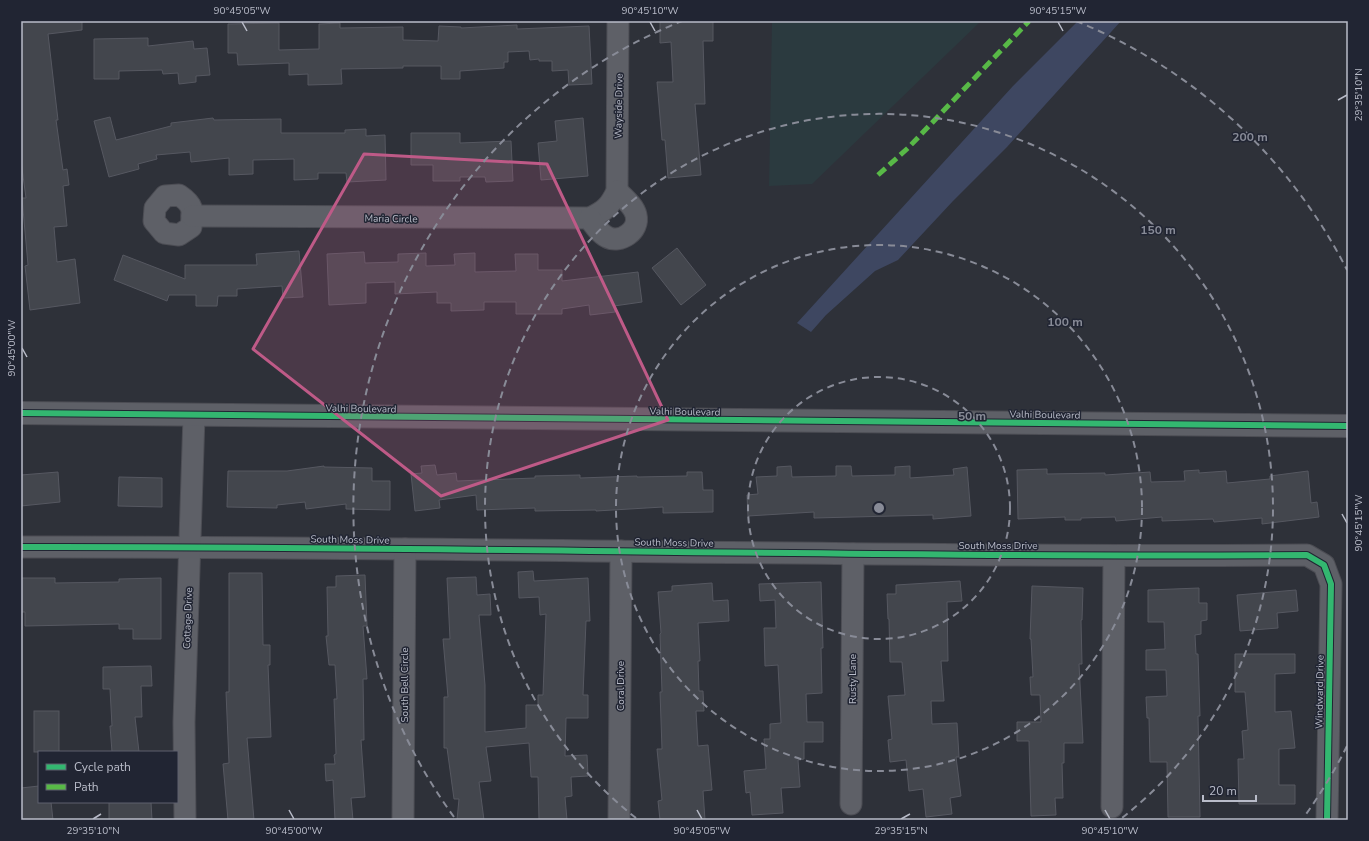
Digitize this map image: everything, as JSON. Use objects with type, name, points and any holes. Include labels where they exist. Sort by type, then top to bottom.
[{"type":"street","name":"Wayside Drive","points":[[617,191],[618,21]]},
{"type":"street","points":[[617,191],[630,204],[636,215],[636,224],[632,233],[621,238],[608,238],[592,223],[590,218],[604,212],[617,191]]},
{"type":"street","name":"Maria Circle","points":[[192,216],[590,218]]},
{"type":"street","name":"Valhi Boulevard","points":[[21,413],[194,416],[1348,426]]},
{"type":"street","name":"Cottage Drive","points":[[185,820],[184,722],[194,416]]},
{"type":"street","name":"South Moss Drive","points":[[21,547],[189,547],[1114,556],[1307,555],[1324,565]]},
{"type":"street","name":"South Bell Circle","points":[[403,820],[405,549]]},
{"type":"street","name":"Coral Drive","points":[[619,820],[621,551]]},
{"type":"street","name":"Rusty Lane","points":[[851,804],[852,554]]},
{"type":"street","points":[[1112,807],[1114,556]]},
{"type":"street","name":"Windward Drive","points":[[1324,565],[1331,584],[1327,820]]},
{"type":"highlighted area","points":[[364,154],[547,164],[668,420],[441,496],[253,349]]},
{"type":"shaded area","points":[[772,21],[981,21],[812,184],[769,186]]},
{"type":"water","points":[[1078,21],[1121,21],[1007,147],[953,201],[898,260],[875,271],[826,315],[811,332],[797,323],[1013,86]]},
{"type":"building","points":[[21,21],[82,21],[82,30],[48,34],[58,120],[56,120],[63,170],[67,169],[69,185],[63,186],[67,226],[54,227],[57,262],[75,259],[80,303],[30,310],[25,266],[28,265],[22,198],[26,198],[21,161]]},
{"type":"building","points":[[660,21],[713,21],[713,41],[703,41],[705,104],[695,104],[701,175],[668,178],[665,140],[662,140],[657,82],[673,82],[671,42],[660,43]]},
{"type":"building","points":[[279,23],[279,50],[319,49],[319,24],[340,23],[340,28],[403,27],[403,40],[438,41],[439,26],[461,28],[517,25],[517,29],[589,26],[592,84],[569,85],[568,70],[552,71],[552,61],[539,61],[539,59],[530,60],[529,51],[508,52],[508,62],[504,62],[504,68],[460,71],[460,79],[441,79],[441,66],[403,66],[403,68],[341,69],[342,84],[308,85],[308,74],[289,75],[289,63],[238,65],[237,53],[228,53],[228,24]]},
{"type":"building","points":[[148,38],[148,46],[193,41],[194,49],[207,48],[210,75],[196,76],[196,82],[179,84],[178,73],[163,74],[162,70],[119,71],[119,79],[94,79],[94,39]]},
{"type":"building","points":[[110,117],[116,140],[171,126],[171,123],[213,118],[214,120],[281,119],[281,133],[345,133],[345,130],[366,129],[366,136],[385,135],[386,180],[347,182],[346,173],[318,173],[318,179],[294,180],[294,159],[253,160],[253,174],[229,175],[229,158],[191,162],[190,152],[156,155],[157,159],[138,164],[139,169],[109,177],[94,121]]},
{"type":"building","points":[[583,118],[588,176],[541,180],[538,143],[557,141],[555,121]]},
{"type":"building","points":[[411,133],[460,133],[460,143],[511,141],[513,181],[486,182],[485,177],[460,177],[460,181],[433,181],[433,165],[411,165]]},
{"type":"building","points":[[677,248],[706,285],[681,305],[652,268]]},
{"type":"building","points":[[299,251],[303,297],[283,298],[282,286],[237,289],[237,296],[218,296],[217,306],[196,306],[196,295],[169,295],[167,301],[114,280],[123,255],[185,279],[185,265],[257,265],[256,254]]},
{"type":"building","points":[[364,252],[365,263],[398,262],[398,254],[426,253],[426,266],[455,265],[454,254],[475,253],[475,272],[516,271],[515,254],[538,254],[538,270],[562,270],[562,281],[638,272],[642,302],[614,306],[615,312],[590,315],[589,305],[562,309],[562,314],[516,314],[516,302],[484,302],[484,310],[451,311],[451,303],[437,303],[437,292],[395,294],[395,282],[366,283],[366,303],[329,305],[327,254]]},
{"type":"building","points":[[435,465],[437,475],[456,473],[457,481],[580,475],[580,478],[687,476],[687,472],[702,472],[703,490],[713,490],[713,512],[663,513],[663,507],[596,511],[535,511],[535,508],[477,510],[476,495],[439,500],[440,508],[415,511],[411,474],[422,473],[421,466]]},
{"type":"building","points":[[324,466],[372,468],[372,481],[390,481],[390,510],[346,509],[346,504],[306,509],[305,502],[277,505],[277,508],[227,507],[228,471],[287,471]]},
{"type":"building","points":[[791,466],[792,477],[836,476],[836,466],[851,466],[852,476],[895,475],[895,467],[910,466],[910,478],[954,475],[953,469],[967,467],[971,516],[933,519],[933,515],[814,518],[814,512],[748,516],[747,495],[758,494],[756,477],[777,476],[777,467]]},
{"type":"building","points":[[1047,469],[1047,474],[1105,473],[1105,475],[1150,472],[1151,482],[1185,481],[1184,471],[1199,470],[1199,473],[1226,471],[1227,483],[1270,479],[1270,476],[1308,471],[1311,503],[1317,502],[1319,517],[1262,524],[1262,518],[1214,522],[1213,519],[1162,521],[1162,517],[1116,521],[1115,517],[1081,518],[1081,520],[1065,520],[1065,517],[1018,519],[1017,470]]},
{"type":"building","points":[[58,472],[60,502],[21,506],[21,475]]},
{"type":"building","points":[[119,477],[162,478],[162,507],[118,506]]},
{"type":"building","points":[[533,571],[534,581],[588,578],[590,621],[586,621],[583,695],[588,695],[588,718],[566,718],[565,756],[587,755],[588,776],[571,777],[572,796],[565,797],[567,820],[539,820],[538,777],[531,777],[529,743],[486,747],[491,781],[479,782],[484,820],[457,820],[459,799],[454,799],[447,748],[444,748],[444,697],[448,697],[443,639],[450,639],[447,578],[476,577],[477,595],[490,594],[491,615],[479,615],[485,685],[485,732],[526,728],[526,705],[538,705],[538,695],[543,695],[546,614],[540,615],[539,597],[519,598],[518,572]]},
{"type":"building","points":[[229,573],[262,573],[263,645],[270,645],[270,665],[268,665],[271,737],[247,738],[254,820],[228,820],[223,764],[229,763],[226,692],[229,692]]},
{"type":"building","points":[[365,575],[367,626],[363,626],[367,679],[363,679],[364,740],[361,740],[365,797],[351,798],[353,820],[335,820],[333,780],[326,781],[325,764],[335,764],[334,699],[337,699],[335,665],[329,665],[326,636],[328,636],[327,587],[336,587],[336,576]]},
{"type":"building","points":[[21,578],[55,578],[55,583],[119,582],[119,579],[161,578],[161,639],[133,639],[133,629],[119,629],[119,624],[25,626],[25,612],[21,612]]},
{"type":"building","points":[[960,581],[962,601],[947,602],[948,661],[941,661],[944,701],[931,701],[932,724],[957,723],[959,757],[956,757],[961,796],[950,798],[952,814],[926,817],[923,789],[909,791],[906,760],[890,762],[888,740],[892,739],[888,696],[905,695],[902,662],[890,662],[887,594],[896,594],[896,585]]},
{"type":"building","points":[[821,582],[823,648],[821,648],[822,693],[806,694],[807,722],[823,722],[823,742],[804,742],[804,759],[798,760],[800,787],[781,788],[783,813],[752,815],[750,792],[746,793],[744,771],[766,769],[764,739],[770,739],[770,724],[781,723],[778,665],[765,666],[764,628],[776,628],[775,600],[760,601],[759,584]]},
{"type":"building","points":[[712,583],[713,601],[728,600],[729,621],[698,623],[700,661],[698,661],[699,691],[703,691],[704,711],[696,711],[698,746],[708,745],[712,790],[703,791],[705,820],[660,820],[658,801],[662,800],[657,749],[662,749],[660,692],[662,692],[661,633],[658,592],[672,591],[672,586]]},
{"type":"building","points":[[1032,586],[1083,588],[1081,620],[1082,664],[1079,664],[1083,743],[1064,743],[1064,763],[1062,763],[1063,798],[1055,798],[1056,815],[1031,816],[1029,741],[1017,741],[1017,722],[1041,722],[1040,695],[1031,695],[1030,677],[1033,677],[1030,639]]},
{"type":"building","points":[[1199,588],[1199,603],[1207,603],[1207,620],[1201,621],[1201,634],[1195,635],[1196,654],[1198,654],[1200,716],[1198,716],[1200,817],[1168,817],[1167,762],[1150,762],[1149,718],[1147,718],[1146,697],[1167,696],[1166,670],[1146,670],[1146,650],[1165,649],[1164,622],[1148,622],[1148,590]]},
{"type":"building","points":[[1296,590],[1298,611],[1277,613],[1278,628],[1240,631],[1237,595]]},
{"type":"building","points":[[1235,654],[1295,654],[1295,673],[1275,674],[1275,712],[1291,711],[1295,748],[1279,749],[1279,785],[1295,785],[1295,804],[1239,804],[1238,759],[1244,759],[1242,731],[1248,730],[1245,692],[1235,692]]},
{"type":"building","points":[[151,666],[152,686],[141,686],[142,717],[135,717],[139,751],[112,751],[110,689],[103,689],[103,667]]},
{"type":"building","points":[[34,711],[59,711],[59,751],[34,752]]},
{"type":"building","points":[[38,786],[38,803],[51,803],[53,820],[21,820],[21,788]]},
{"type":"building","points":[[109,803],[151,803],[152,820],[109,820]]},
{"type":"marked path","points":[[878,175],[908,148],[1029,21]]},
{"type":"cycle path","points":[[21,413],[1348,426]]},
{"type":"cycle path","points":[[21,547],[343,548],[985,555],[1307,555],[1324,565],[1331,584],[1327,820]]}]
